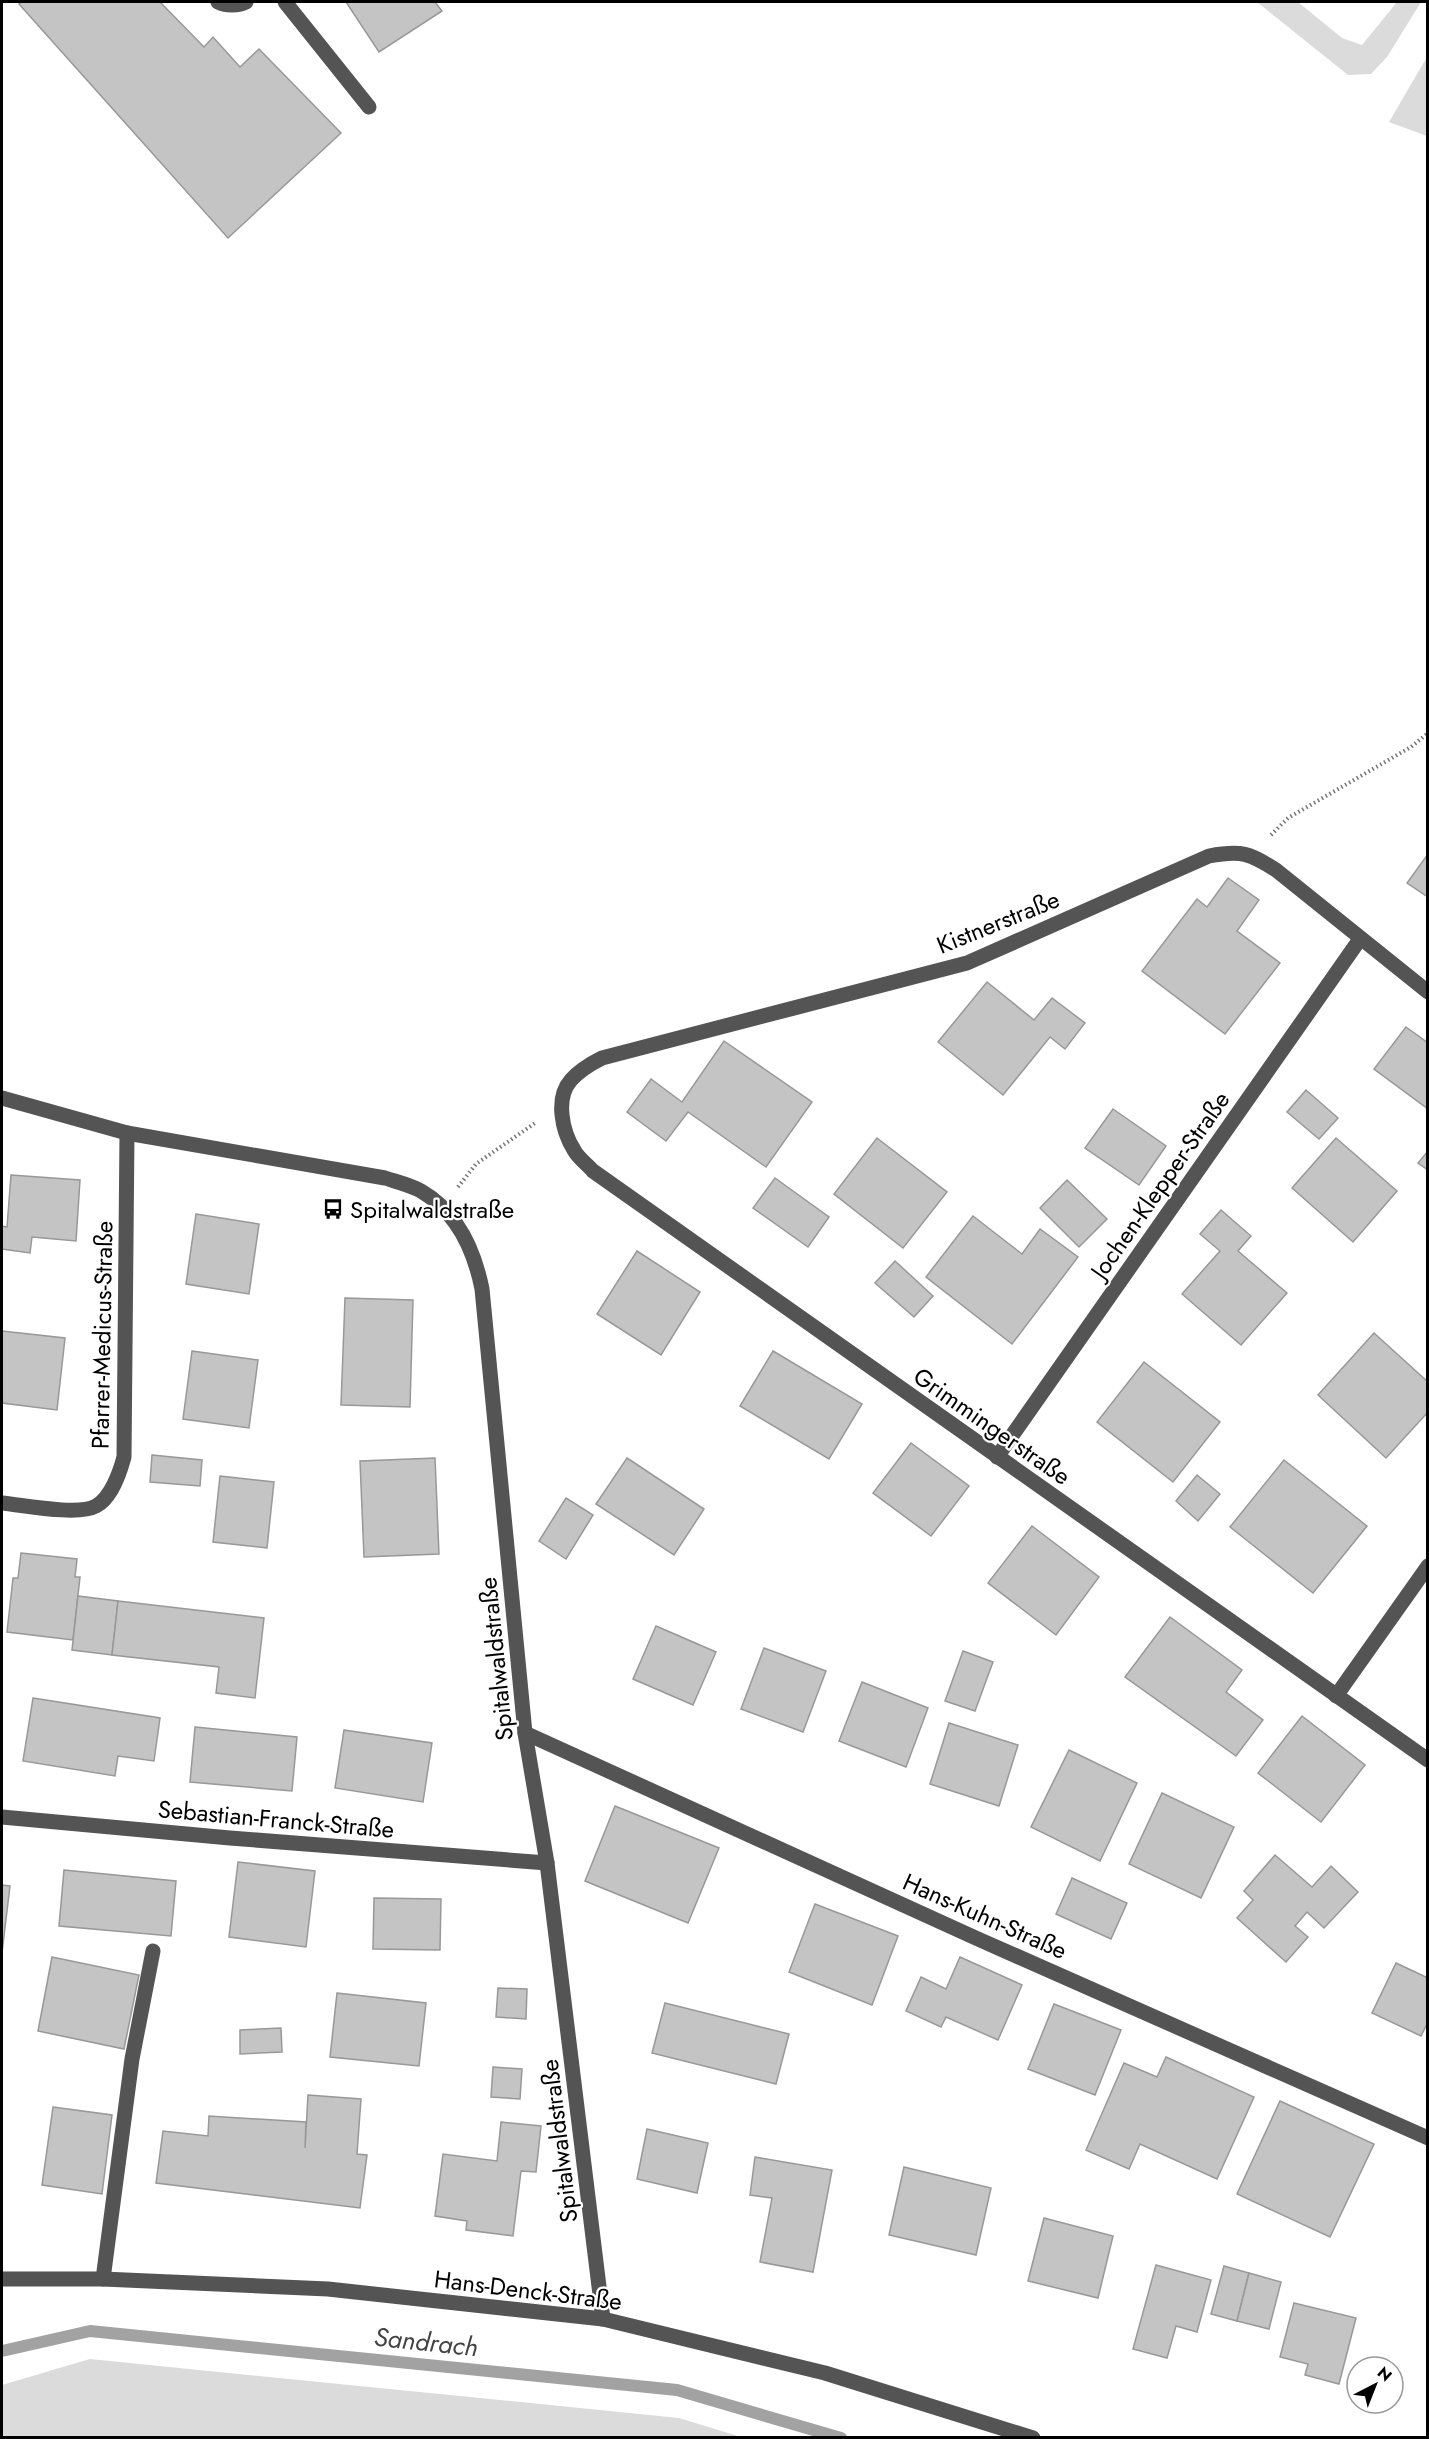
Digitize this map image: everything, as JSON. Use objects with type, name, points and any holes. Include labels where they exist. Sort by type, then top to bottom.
[{"type":"street","points":[[218,2],[241,5],[246,2]]},
{"type":"street","points":[[285,2],[369,107]]},
{"type":"street","name":"Kistnerstraße","points":[[561,1105],[569,1082],[582,1069],[602,1058],[967,963],[1209,856],[1232,852],[1252,854]]},
{"type":"street","points":[[1252,854],[1276,870],[1428,992]]},
{"type":"street","name":"Jochen-Klepper-Straße","points":[[997,1457],[1360,939]]},
{"type":"street","name":"Spitalwaldstraße","points":[[2,1098],[127,1133],[385,1178],[419,1190],[443,1206],[464,1235],[476,1262],[482,1288],[525,1732],[547,1863],[603,2319]]},
{"type":"street","name":"Grimmingerstraße","points":[[561,1105],[564,1126],[574,1151],[593,1171],[1428,1760]]},
{"type":"street","name":"Pfarrer-Medicus-Straße","points":[[2,1503],[71,1510],[97,1506],[118,1480],[124,1457],[127,1133]]},
{"type":"street","points":[[1336,1696],[1428,1566]]},
{"type":"street","name":"Hans-Kuhn-Straße","points":[[525,1732],[978,1939],[1428,2138]]},
{"type":"street","name":"Sebastian-Franck-Straße","points":[[2,1817],[547,1863]]},
{"type":"street","points":[[103,2279],[132,2059],[153,1951]]},
{"type":"street","name":"Hans-Denck-Straße","points":[[2,2279],[103,2279],[328,2289],[603,2319],[825,2373],[1034,2438]]},
{"type":"path","points":[[1252,854],[1288,818],[1410,747],[1428,733]]},
{"type":"path","points":[[443,1206],[476,1164],[561,1105]]},
{"type":"shaded area","points":[[1257,2],[1298,2],[1342,38],[1362,45],[1397,2],[1421,2],[1387,57],[1371,74],[1348,75]]},
{"type":"shaded area","points":[[1427,57],[1428,136],[1389,122]]},
{"type":"shaded area","points":[[90,2359],[679,2418],[741,2437],[2,2437],[2,2385]]},
{"type":"building","points":[[21,2],[160,2],[204,47],[213,37],[240,67],[259,49],[341,133],[228,238],[19,4]]},
{"type":"building","points":[[346,2],[435,2],[442,11],[379,52]]},
{"type":"building","points":[[1428,854],[1428,897],[1407,883]]},
{"type":"building","points":[[1228,878],[1259,900],[1237,931],[1280,963],[1225,1034],[1142,971],[1197,899],[1207,907]]},
{"type":"building","points":[[987,982],[1034,1020],[1052,998],[1085,1023],[1065,1049],[1050,1037],[1003,1095],[938,1042]]},
{"type":"building","points":[[1406,1027],[1428,1043],[1428,1109],[1374,1069]]},
{"type":"building","points":[[724,1041],[812,1102],[766,1167],[688,1112],[666,1141],[627,1112],[651,1079],[682,1102]]},
{"type":"building","points":[[1306,1090],[1338,1118],[1319,1139],[1287,1112]]},
{"type":"building","points":[[1113,1109],[1166,1146],[1139,1185],[1085,1148]]},
{"type":"building","points":[[877,1138],[947,1192],[903,1248],[834,1194]]},
{"type":"building","points":[[1336,1138],[1397,1191],[1353,1242],[1292,1188]]},
{"type":"building","points":[[1428,1151],[1428,1170],[1418,1163]]},
{"type":"building","points":[[11,1175],[80,1180],[76,1241],[32,1237],[30,1253],[2,1249],[2,1226],[7,1227]]},
{"type":"building","points":[[775,1178],[829,1217],[808,1247],[753,1208]]},
{"type":"building","points":[[1067,1180],[1107,1219],[1079,1247],[1040,1208]]},
{"type":"building","points":[[1221,1210],[1251,1236],[1238,1251],[1287,1293],[1241,1345],[1182,1294],[1220,1251],[1200,1234]]},
{"type":"building","points":[[196,1214],[259,1224],[249,1294],[186,1284]]},
{"type":"building","points":[[973,1216],[1022,1254],[1040,1229],[1078,1257],[1012,1344],[926,1277]]},
{"type":"building","points":[[637,1251],[700,1292],[661,1355],[597,1314]]},
{"type":"building","points":[[895,1261],[933,1296],[914,1317],[875,1283]]},
{"type":"building","points":[[345,1298],[413,1300],[410,1407],[341,1405]]},
{"type":"building","points":[[2,1331],[65,1338],[57,1410],[2,1403]]},
{"type":"building","points":[[1374,1333],[1428,1382],[1428,1412],[1386,1458],[1318,1395]]},
{"type":"building","points":[[192,1351],[258,1360],[249,1428],[183,1419]]},
{"type":"building","points":[[773,1351],[862,1404],[829,1459],[740,1406]]},
{"type":"building","points":[[1144,1362],[1220,1422],[1173,1482],[1097,1422]]},
{"type":"building","points":[[911,1443],[969,1486],[931,1536],[873,1493]]},
{"type":"building","points":[[152,1455],[202,1460],[200,1486],[150,1482]]},
{"type":"building","points":[[435,1458],[439,1554],[364,1557],[360,1461]]},
{"type":"building","points":[[627,1458],[704,1509],[674,1555],[596,1504]]},
{"type":"building","points":[[1284,1460],[1367,1526],[1313,1593],[1230,1527]]},
{"type":"building","points":[[1197,1475],[1220,1494],[1198,1521],[1176,1501]]},
{"type":"building","points":[[220,1476],[274,1482],[267,1548],[213,1542]]},
{"type":"building","points":[[566,1498],[593,1515],[566,1559],[539,1541]]},
{"type":"building","points":[[1032,1526],[1099,1577],[1056,1635],[988,1583]]},
{"type":"building","points":[[21,1553],[77,1559],[75,1577],[80,1577],[73,1640],[7,1632],[13,1578],[18,1578]]},
{"type":"building","points":[[78,1596],[118,1601],[112,1655],[72,1650]]},
{"type":"building","points":[[118,1601],[264,1618],[255,1698],[216,1693],[219,1667],[112,1655]]},
{"type":"building","points":[[1170,1617],[1242,1670],[1226,1692],[1263,1720],[1236,1756],[1125,1677]]},
{"type":"building","points":[[656,1626],[716,1652],[693,1705],[633,1679]]},
{"type":"building","points":[[764,1648],[826,1671],[803,1732],[741,1709]]},
{"type":"building","points":[[963,1651],[993,1662],[975,1711],[945,1701]]},
{"type":"building","points":[[862,1682],[928,1708],[906,1767],[839,1741]]},
{"type":"building","points":[[33,1698],[160,1718],[154,1761],[118,1756],[115,1776],[23,1761]]},
{"type":"building","points":[[1302,1716],[1365,1765],[1321,1822],[1258,1773]]},
{"type":"building","points":[[949,1723],[1018,1745],[999,1806],[930,1784]]},
{"type":"building","points":[[195,1727],[297,1737],[292,1791],[190,1782]]},
{"type":"building","points":[[344,1730],[432,1743],[423,1802],[335,1788]]},
{"type":"building","points":[[1069,1750],[1137,1783],[1100,1861],[1031,1827]]},
{"type":"building","points":[[1162,1793],[1234,1827],[1201,1898],[1129,1864]]},
{"type":"building","points":[[615,1806],[719,1848],[688,1923],[585,1881]]},
{"type":"building","points":[[1275,1855],[1312,1887],[1331,1866],[1358,1892],[1324,1928],[1307,1912],[1295,1926],[1308,1937],[1286,1962],[1237,1918],[1253,1900],[1244,1891]]},
{"type":"building","points":[[238,1862],[315,1871],[306,1947],[229,1937]]},
{"type":"building","points":[[64,1870],[176,1881],[171,1936],[59,1926]]},
{"type":"building","points":[[1072,1878],[1127,1903],[1111,1939],[1056,1914]]},
{"type":"building","points":[[2,1885],[10,1886],[2,1953]]},
{"type":"building","points":[[374,1898],[441,1899],[440,1950],[373,1949]]},
{"type":"building","points":[[815,1904],[898,1936],[872,2005],[789,1972]]},
{"type":"building","points":[[52,1957],[139,1975],[124,2049],[38,2031]]},
{"type":"building","points":[[960,1957],[1022,1985],[998,2040],[946,2017],[941,2027],[906,2011],[921,1977],[946,1989]]},
{"type":"building","points":[[1396,1963],[1428,1978],[1428,2022],[1421,2036],[1372,2013]]},
{"type":"building","points":[[498,1988],[527,1989],[526,2019],[496,2017]]},
{"type":"building","points":[[337,1993],[426,2003],[419,2066],[330,2057]]},
{"type":"building","points":[[665,2003],[789,2034],[776,2084],[652,2053]]},
{"type":"building","points":[[1054,2004],[1121,2030],[1095,2095],[1028,2069]]},
{"type":"building","points":[[281,2028],[282,2052],[240,2054],[240,2030]]},
{"type":"building","points":[[1166,2057],[1254,2097],[1217,2179],[1140,2144],[1129,2169],[1086,2150],[1124,2063],[1157,2077]]},
{"type":"building","points":[[493,2067],[522,2069],[520,2099],[491,2097]]},
{"type":"building","points":[[308,2095],[361,2099],[357,2154],[367,2155],[360,2208],[156,2183],[163,2131],[208,2136],[209,2116],[306,2122],[305,2148]]},
{"type":"building","points":[[1280,2101],[1374,2144],[1330,2237],[1237,2194]]},
{"type":"building","points":[[53,2107],[112,2115],[102,2194],[42,2185]]},
{"type":"building","points":[[501,2122],[541,2126],[536,2172],[521,2171],[513,2236],[466,2230],[467,2221],[435,2216],[443,2154],[497,2161]]},
{"type":"building","points":[[647,2129],[708,2143],[697,2193],[637,2179]]},
{"type":"building","points":[[755,2157],[832,2170],[813,2272],[760,2262],[772,2198],[750,2195]]},
{"type":"building","points":[[904,2167],[991,2188],[976,2255],[889,2235]]},
{"type":"building","points":[[1044,2218],[1113,2236],[1098,2298],[1028,2281]]},
{"type":"building","points":[[1156,2265],[1211,2280],[1197,2332],[1176,2326],[1167,2358],[1133,2349]]},
{"type":"building","points":[[1224,2266],[1249,2273],[1237,2321],[1211,2314]]},
{"type":"building","points":[[1249,2273],[1281,2282],[1269,2329],[1237,2321]]},
{"type":"building","points":[[1294,2303],[1356,2318],[1339,2384],[1305,2375],[1308,2364],[1280,2357]]},
{"type":"waterway","name":"Sandrach","points":[[2,2351],[90,2331],[677,2390],[841,2438]]},
{"type":"place","name":"Spitalwaldstraße","points":[[333,1209]]}]
